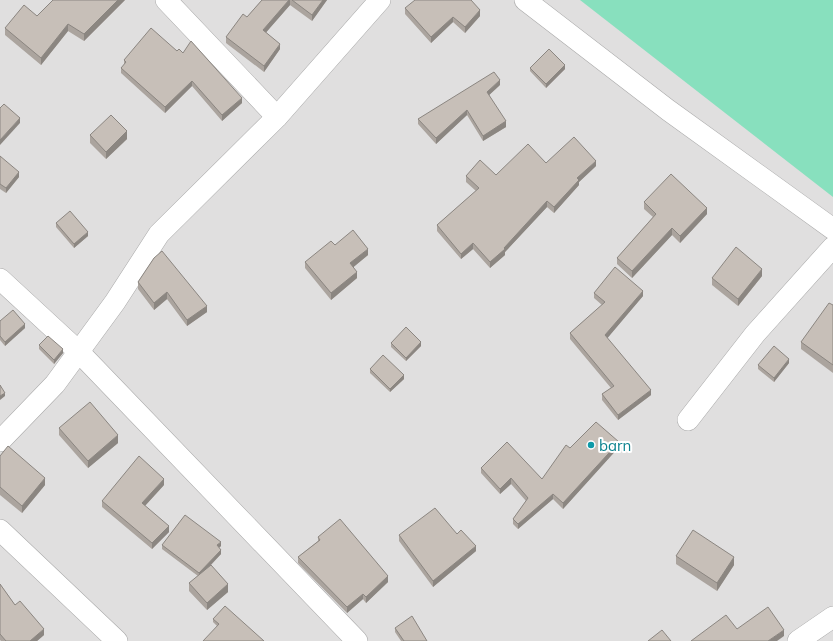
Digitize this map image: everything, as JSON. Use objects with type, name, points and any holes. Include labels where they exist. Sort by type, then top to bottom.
[{"type":"street","points":[[166,0],[277,116]]},
{"type":"street","points":[[0,441],[55,384],[115,302],[159,234],[277,116],[380,0]]},
{"type":"street","points":[[525,0],[674,115],[833,229]]},
{"type":"street","points":[[688,420],[755,334],[833,247]]},
{"type":"street","points":[[0,279],[78,351],[357,641]]},
{"type":"street","points":[[0,530],[117,641]]},
{"type":"street","points":[[798,641],[833,617]]},
{"type":"shaded area","points":[[0,0],[833,0],[833,641],[0,641]]},
{"type":"green space","points":[[580,0],[833,0],[833,197]]},
{"type":"building","points":[[53,0],[118,0],[84,34],[68,24],[41,58],[5,28],[24,5],[37,16]]},
{"type":"building","points":[[262,0],[289,0],[263,30],[280,44],[264,66],[226,37],[243,14],[247,17]]},
{"type":"building","points":[[292,0],[323,0],[312,15]]},
{"type":"building","points":[[415,0],[471,0],[480,10],[465,27],[453,17],[431,37],[405,8]]},
{"type":"building","points":[[151,28],[177,51],[179,49],[183,53],[191,41],[242,98],[222,115],[192,81],[165,107],[121,68],[126,62],[124,60]]},
{"type":"building","points":[[549,49],[565,65],[546,84],[530,68]]},
{"type":"building","points":[[494,72],[500,80],[487,92],[506,121],[483,136],[467,110],[436,138],[418,119]]},
{"type":"building","points":[[4,104],[20,118],[0,140],[0,108]]},
{"type":"building","points":[[111,115],[127,131],[106,152],[90,135]]},
{"type":"building","points":[[574,137],[596,161],[577,178],[579,180],[554,207],[547,201],[504,248],[505,249],[490,262],[473,243],[461,254],[437,225],[479,188],[466,176],[480,160],[496,175],[528,144],[546,163]]},
{"type":"building","points":[[0,156],[19,172],[6,188],[0,184]]},
{"type":"building","points":[[671,174],[707,208],[680,236],[672,228],[632,271],[617,258],[656,214],[644,202]]},
{"type":"building","points":[[70,211],[88,232],[74,244],[56,223]]},
{"type":"building","points":[[353,230],[368,249],[350,263],[357,272],[331,293],[305,262],[331,241],[335,245]]},
{"type":"building","points":[[736,247],[762,269],[738,299],[712,278]]},
{"type":"building","points":[[162,251],[207,306],[187,320],[167,292],[154,303],[138,282],[154,258]]},
{"type":"building","points":[[615,267],[643,291],[605,335],[651,390],[618,415],[602,394],[614,386],[570,333],[605,302],[594,293]]},
{"type":"building","points":[[829,303],[833,305],[833,365],[801,342]]},
{"type":"building","points":[[13,310],[25,324],[5,342],[0,336],[0,321]]},
{"type":"building","points":[[406,327],[421,342],[406,358],[391,343]]},
{"type":"building","points":[[48,336],[63,349],[54,360],[39,345]]},
{"type":"building","points":[[774,346],[789,359],[774,378],[758,365]]},
{"type":"building","points":[[383,355],[404,375],[390,389],[370,369]]},
{"type":"building","points":[[0,385],[5,393],[0,396]]},
{"type":"building","points":[[90,402],[118,435],[88,461],[59,428]]},
{"type":"building","points":[[596,422],[619,442],[563,503],[553,494],[518,524],[513,519],[528,498],[511,478],[500,489],[481,468],[507,442],[542,479],[566,445],[570,448]]},
{"type":"building","points":[[8,446],[45,478],[22,506],[0,487],[0,456]]},
{"type":"building","points":[[139,456],[164,479],[142,503],[169,526],[152,543],[102,501]]},
{"type":"building","points":[[435,508],[457,534],[461,530],[476,546],[433,581],[399,535]]},
{"type":"building","points":[[185,515],[221,542],[217,545],[221,550],[199,573],[162,545]]},
{"type":"building","points":[[340,519],[388,576],[366,597],[363,594],[347,607],[298,557],[320,540],[318,537]]},
{"type":"building","points":[[693,530],[734,557],[717,583],[676,556]]},
{"type":"building","points":[[211,565],[228,584],[207,603],[189,583]]},
{"type":"building","points":[[0,584],[15,605],[20,601],[44,629],[30,641],[6,641],[0,634]]},
{"type":"building","points":[[225,606],[264,641],[203,641],[219,624],[213,619]]},
{"type":"building","points":[[768,607],[784,630],[768,641],[691,641],[726,615],[737,629]]},
{"type":"building","points":[[412,616],[427,641],[404,641],[395,628]]},
{"type":"building","points":[[662,630],[671,641],[648,641]]},
{"type":"place","name":"barn","points":[[591,445]]}]
